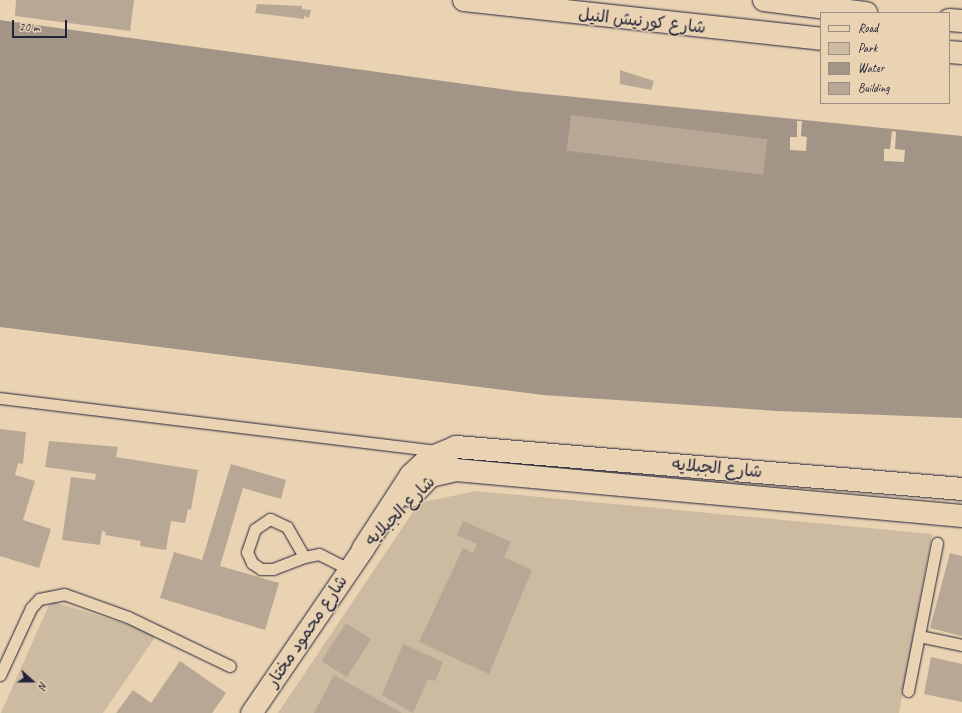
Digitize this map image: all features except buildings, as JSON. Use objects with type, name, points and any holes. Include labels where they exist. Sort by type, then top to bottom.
[{"type":"street","name":"شارع كورنيش النيل","points":[[464,0],[820,39]]},
{"type":"street","points":[[764,0],[854,12]]},
{"type":"street","points":[[861,12],[862,0]]},
{"type":"street","points":[[950,20],[962,21]]},
{"type":"street","points":[[950,52],[962,53]]},
{"type":"street","name":"شارع الجبلايه","points":[[363,549],[411,475],[442,451],[471,447],[962,489]]},
{"type":"street","name":"شارع الجبلايه","points":[[363,549],[430,476],[456,470],[962,516]]},
{"type":"street","name":"شارع محمود مختار","points":[[251,713],[363,549]]},
{"type":"lane","points":[[0,398],[442,451]]},
{"type":"lane","points":[[304,557],[287,527],[270,519],[254,529],[248,552],[252,563],[261,569],[273,569],[304,557],[319,554],[349,569]]},
{"type":"lane","points":[[908,691],[937,543]]},
{"type":"lane","points":[[0,674],[31,608],[39,599],[64,594],[128,617],[230,666]]},
{"type":"lane","points":[[918,636],[962,645]]},
{"type":"green space","points":[[476,491],[932,534],[899,713],[278,713],[419,503]]},
{"type":"green space","points":[[54,602],[152,632],[156,636],[103,713],[1,713],[49,605]]},
{"type":"water","points":[[0,20],[515,91],[962,136],[962,418],[777,411],[543,395],[0,327]]},
{"type":"pier","points":[[797,121],[802,121],[801,136],[807,137],[806,151],[790,150],[790,137],[797,137]]},
{"type":"pier","points":[[892,131],[896,132],[895,149],[905,150],[904,162],[884,161],[884,149],[890,149]]}]
